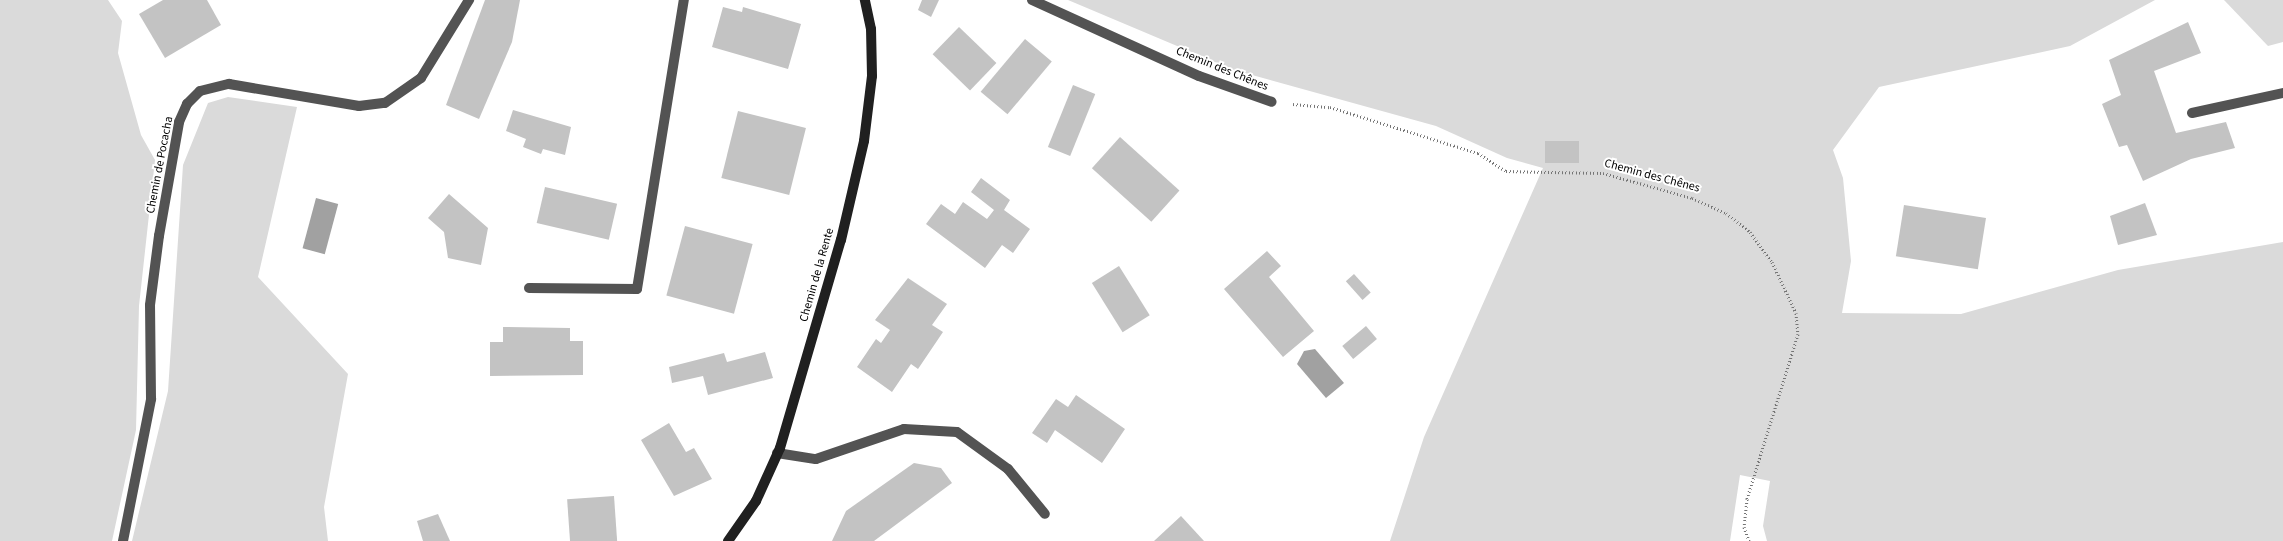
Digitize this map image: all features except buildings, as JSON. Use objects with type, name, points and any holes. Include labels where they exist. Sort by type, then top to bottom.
[{"type":"street","name":"Chemin de Pocacha","points":[[124,541],[151,399],[150,305],[159,236],[179,122],[187,104],[200,91],[229,84],[359,106],[385,103],[421,78],[469,0]]},
{"type":"street","points":[[529,288],[637,289],[684,0]]},
{"type":"street","name":"Chemin de la Rente","points":[[728,541],[756,501],[777,453],[841,240],[864,141],[872,76],[871,29],[865,0]]},
{"type":"street","name":"Chemin des Chênes","points":[[1032,0],[1199,76],[1272,102]]},
{"type":"street","points":[[2192,112],[2283,93]]},
{"type":"street","points":[[777,453],[816,459],[904,429],[957,432],[1008,469],[1045,514]]},
{"type":"path","name":"Chemin des Chênes","points":[[1272,102],[1330,107],[1478,153],[1506,171],[1603,173],[1692,198],[1726,213],[1750,232],[1772,262],[1796,313],[1798,334],[1747,498],[1744,527],[1749,541]]},
{"type":"shaded area","points":[[0,0],[108,0],[122,21],[118,53],[141,135],[155,160],[139,306],[136,430],[112,541],[0,541]]},
{"type":"shaded area","points":[[1068,0],[2155,0],[2070,46],[1879,87],[1833,150],[1843,178],[1851,261],[1842,313],[1961,314],[2118,270],[2283,242],[2283,541],[1767,541],[1763,526],[1770,481],[1740,475],[1730,541],[1390,541],[1424,437],[1543,168],[1507,158],[1436,126],[1234,70]]},
{"type":"shaded area","points":[[2224,0],[2283,0],[2283,42],[2268,46]]},
{"type":"shaded area","points":[[228,97],[297,107],[258,277],[348,374],[324,507],[328,541],[132,541],[168,391],[183,165],[208,103]]},
{"type":"shaded area","points":[[316,198],[338,204],[325,254],[303,248]]},
{"type":"shaded area","points":[[1315,349],[1344,383],[1326,398],[1297,364],[1304,351]]}]
